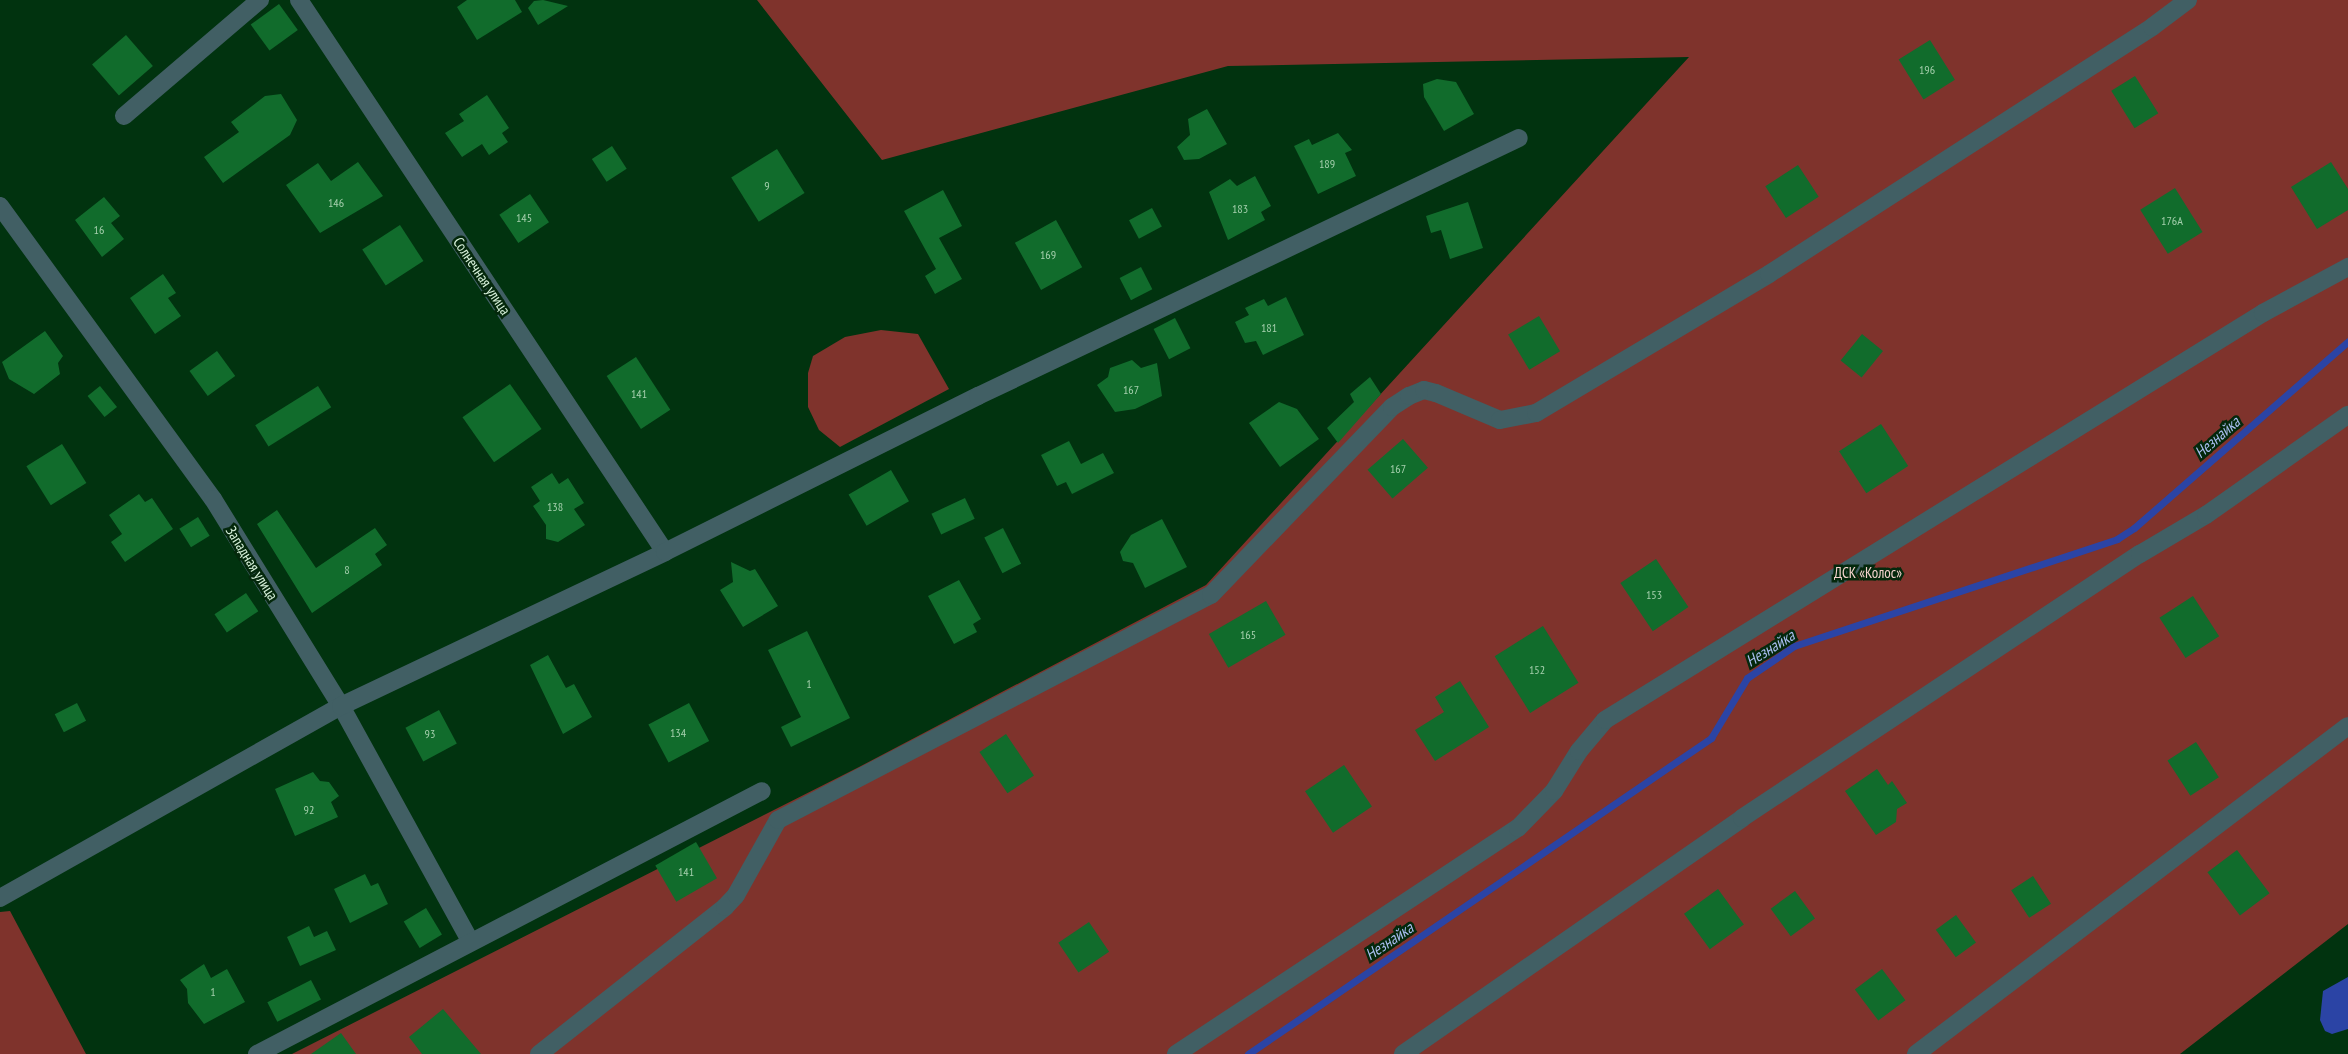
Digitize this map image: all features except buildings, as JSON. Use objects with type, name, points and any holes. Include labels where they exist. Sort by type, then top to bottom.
[{"type":"street","points":[[124,116],[260,0]]},
{"type":"street","name":"Солнечная улица","points":[[299,0],[665,552]]},
{"type":"street","points":[[539,1054],[725,907],[736,895],[778,820],[1211,595],[1392,406],[1424,390],[1500,420],[1536,412],[1769,274],[2143,33],[2187,0]]},
{"type":"street","points":[[0,898],[341,706],[665,552],[988,391],[1519,138]]},
{"type":"street","name":"Западная улица","points":[[0,206],[213,500],[341,706],[471,942]]},
{"type":"street","points":[[1176,1054],[1518,828],[1554,791],[1579,751],[1605,720],[2263,313],[2348,267]]},
{"type":"street","points":[[1403,1054],[1742,818],[2140,554],[2206,515],[2348,415]]},
{"type":"street","points":[[1916,1054],[2348,726]]},
{"type":"street","points":[[257,1054],[762,791]]},
{"type":"green space","name":"ДСК «Колос»","points":[[757,0],[2348,0],[2348,924],[2180,1054],[292,1054],[859,767],[1206,585],[1689,57],[1228,66],[882,160]]},
{"type":"green space","points":[[881,330],[918,334],[949,389],[840,447],[819,430],[808,407],[808,373],[813,356],[845,337]]},
{"type":"green space","points":[[10,911],[86,1054],[0,1054],[0,912]]},
{"type":"water","points":[[2348,977],[2348,1029],[2332,1034],[2325,1031],[2320,1020],[2323,991]]},
{"type":"waterway","name":"Незнайка","points":[[1248,1054],[1711,738],[1747,678],[1794,646],[2117,539],[2134,528],[2348,341]]}]
